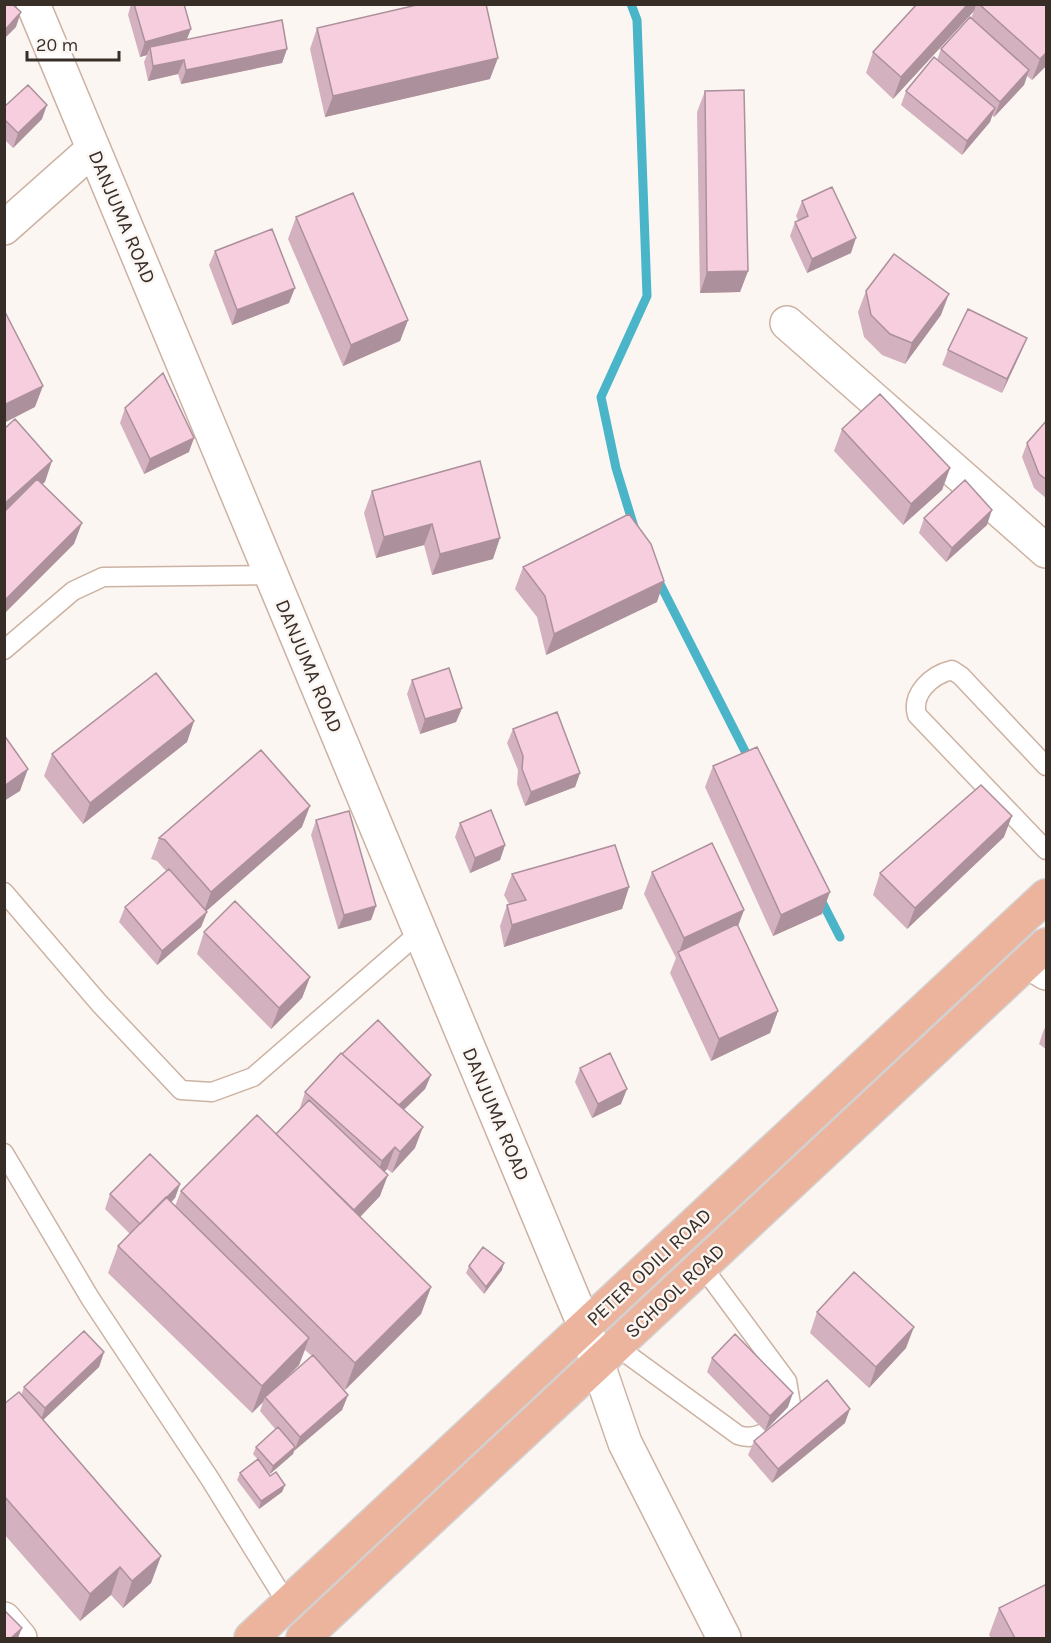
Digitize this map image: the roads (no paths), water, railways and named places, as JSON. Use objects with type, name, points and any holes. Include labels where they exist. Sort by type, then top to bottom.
[{"type":"main road","name":"PETER ODILI ROAD","points":[[251,1638],[1047,896]]},
{"type":"main road","name":"SCHOOL ROAD","points":[[314,1635],[702,1266],[1040,960]]},
{"type":"street","name":"DANJUMA ROAD","points":[[33,4],[585,1327],[608,1354],[625,1443],[724,1638]]},
{"type":"street","points":[[4,228],[93,149]]},
{"type":"street","points":[[787,323],[1047,551]]},
{"type":"street","points":[[4,1619],[20,1638]]},
{"type":"lane","points":[[4,650],[73,591],[102,576],[272,575]]},
{"type":"lane","points":[[1047,766],[961,676],[951,670],[942,672],[917,694],[914,703],[917,715],[1047,850]]},
{"type":"lane","points":[[4,892],[99,1003],[181,1090],[196,1093],[212,1092],[253,1077],[420,932]]},
{"type":"lane","points":[[4,1153],[90,1298],[204,1470],[288,1605]]},
{"type":"lane","points":[[608,1354],[738,1435],[750,1439],[760,1437],[792,1410],[787,1381],[702,1266]]},
{"type":"waterway","points":[[631,4],[637,20],[647,296],[601,397],[616,468],[634,527]]},
{"type":"waterway","points":[[657,578],[750,761]]},
{"type":"waterway","points":[[819,896],[840,937]]}]
